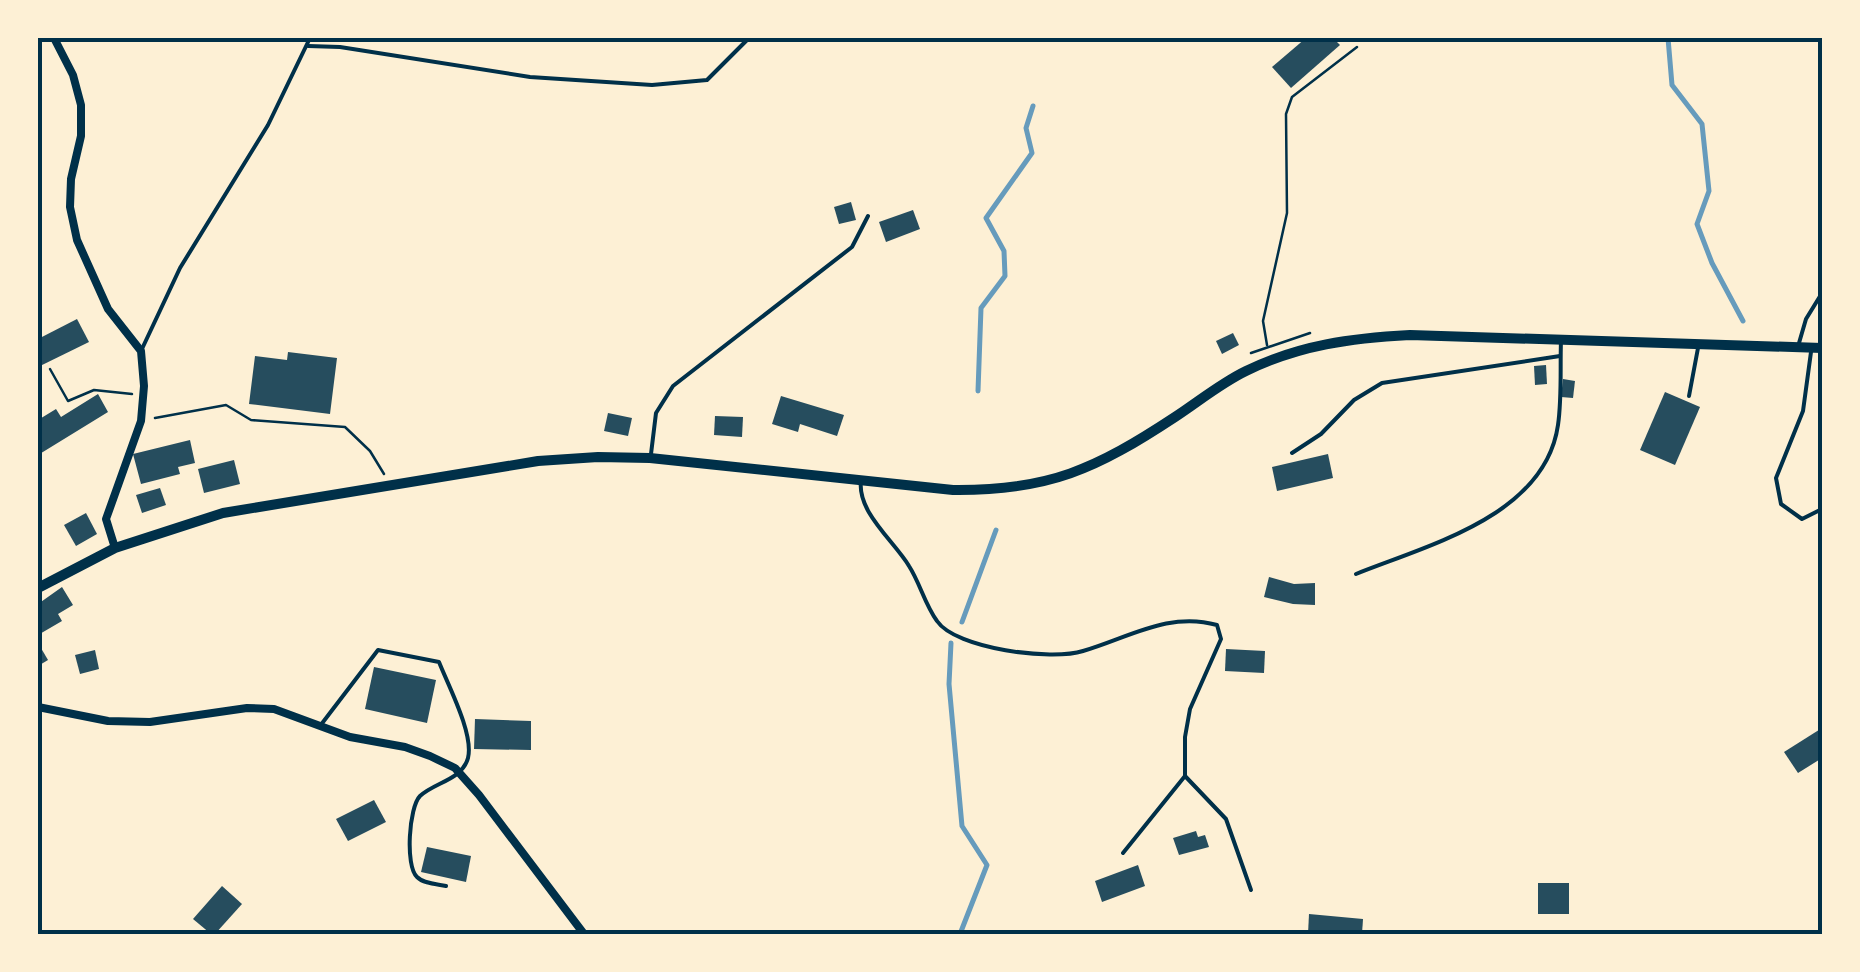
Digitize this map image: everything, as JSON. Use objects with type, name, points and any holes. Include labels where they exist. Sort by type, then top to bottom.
[{"type":"main road","points":[[38,588],[114,548],[224,512],[538,462],[650,458],[978,490],[1043,484],[1126,450],[1244,372],[1312,346],[1362,338],[1410,335],[1817,348]]},
{"type":"street","points":[[54,38],[73,75],[81,105],[81,136],[71,179],[70,206],[77,240],[108,310],[141,351],[141,421],[106,519],[114,548]]},
{"type":"street","points":[[38,707],[108,721],[150,722],[247,708],[274,708],[350,737],[405,746],[430,756],[459,773],[584,934]]},
{"type":"lane","points":[[141,351],[180,268],[268,126],[310,38]]},
{"type":"lane","points":[[308,46],[340,47],[530,77],[652,85],[707,80],[749,38]]},
{"type":"lane","points":[[650,458],[656,413],[674,386],[852,246],[868,216]]},
{"type":"lane","points":[[1798,346],[1806,320],[1822,294]]},
{"type":"lane","points":[[1356,574],[1489,520],[1538,475],[1558,426],[1560,340]]},
{"type":"lane","points":[[1689,396],[1699,344]]},
{"type":"lane","points":[[1817,348],[1803,412],[1776,478],[1780,504],[1802,518],[1822,508]]},
{"type":"lane","points":[[1292,454],[1321,434],[1354,400],[1382,383],[1560,356]]},
{"type":"lane","points":[[861,481],[865,505],[910,567],[938,623],[952,635],[984,646],[1040,654],[1079,653],[1177,621],[1217,625],[1221,640],[1190,709],[1185,776],[1162,810],[1123,854]]},
{"type":"lane","points":[[320,726],[378,650],[439,662],[464,722],[469,756],[459,773],[422,794],[412,806],[412,872],[420,880],[446,886]]},
{"type":"lane","points":[[1185,776],[1226,819],[1251,890]]},
{"type":"path","points":[[1268,345],[1263,322],[1287,213],[1286,114],[1292,97],[1357,47]]},
{"type":"path","points":[[1250,354],[1312,333]]},
{"type":"path","points":[[50,369],[68,401],[94,390],[143,396]]},
{"type":"path","points":[[141,421],[226,405],[251,420],[345,427],[370,451],[384,473],[386,486]]},
{"type":"building","points":[[1306,38],[1333,38],[1340,45],[1291,88],[1272,67]]},
{"type":"building","points":[[851,202],[856,220],[839,224],[834,207]]},
{"type":"building","points":[[913,210],[920,229],[886,242],[879,222]]},
{"type":"building","points":[[77,319],[89,342],[38,367],[38,339]]},
{"type":"building","points":[[1233,333],[1239,345],[1222,354],[1216,341]]},
{"type":"building","points":[[288,352],[337,358],[330,414],[249,404],[255,356],[287,360]]},
{"type":"building","points":[[1546,365],[1547,384],[1535,385],[1534,366]]},
{"type":"building","points":[[1563,379],[1575,381],[1573,398],[1561,397]]},
{"type":"building","points":[[1665,392],[1700,407],[1675,465],[1640,450]]},
{"type":"building","points":[[98,394],[108,412],[38,455],[38,420],[56,409],[61,417]]},
{"type":"building","points":[[781,396],[844,415],[837,436],[800,424],[798,432],[772,424]]},
{"type":"building","points":[[608,413],[632,418],[628,436],[604,431]]},
{"type":"building","points":[[715,416],[743,417],[742,437],[714,435]]},
{"type":"building","points":[[190,440],[195,463],[178,467],[180,474],[141,484],[133,454]]},
{"type":"building","points":[[1328,454],[1333,478],[1277,491],[1272,467]]},
{"type":"building","points":[[234,460],[240,484],[204,493],[198,469]]},
{"type":"building","points":[[160,488],[166,505],[142,513],[136,495]]},
{"type":"building","points":[[86,513],[97,534],[76,546],[64,525]]},
{"type":"building","points":[[1269,577],[1294,584],[1315,583],[1315,605],[1264,597]]},
{"type":"building","points":[[62,587],[73,605],[58,614],[62,621],[38,635],[38,604]]},
{"type":"building","points":[[38,643],[48,660],[38,666]]},
{"type":"building","points":[[1226,649],[1265,651],[1264,673],[1225,671]]},
{"type":"building","points":[[95,650],[99,669],[80,674],[75,655]]},
{"type":"building","points":[[374,667],[436,680],[427,723],[365,709]]},
{"type":"building","points":[[475,719],[531,721],[531,750],[474,749]]},
{"type":"building","points":[[1822,728],[1822,758],[1798,773],[1784,752]]},
{"type":"building","points":[[374,800],[386,822],[348,841],[336,819]]},
{"type":"building","points":[[1196,831],[1198,837],[1205,835],[1209,847],[1179,855],[1173,838]]},
{"type":"building","points":[[427,847],[471,856],[466,882],[421,872]]},
{"type":"building","points":[[1138,865],[1145,886],[1102,902],[1095,881]]},
{"type":"building","points":[[1538,883],[1569,883],[1569,914],[1538,914]]},
{"type":"building","points":[[222,886],[242,904],[211,934],[193,919]]},
{"type":"building","points":[[1309,914],[1363,919],[1362,934],[1308,934]]},
{"type":"waterway","points":[[1668,38],[1672,85],[1702,124],[1709,191],[1697,224],[1712,263],[1743,321]]},
{"type":"waterway","points":[[978,391],[981,308],[1005,276],[1004,251],[986,218],[1032,153],[1026,128],[1033,106]]},
{"type":"waterway","points":[[962,622],[996,530]]},
{"type":"waterway","points":[[951,643],[949,684],[962,826],[987,865],[960,934]]}]
